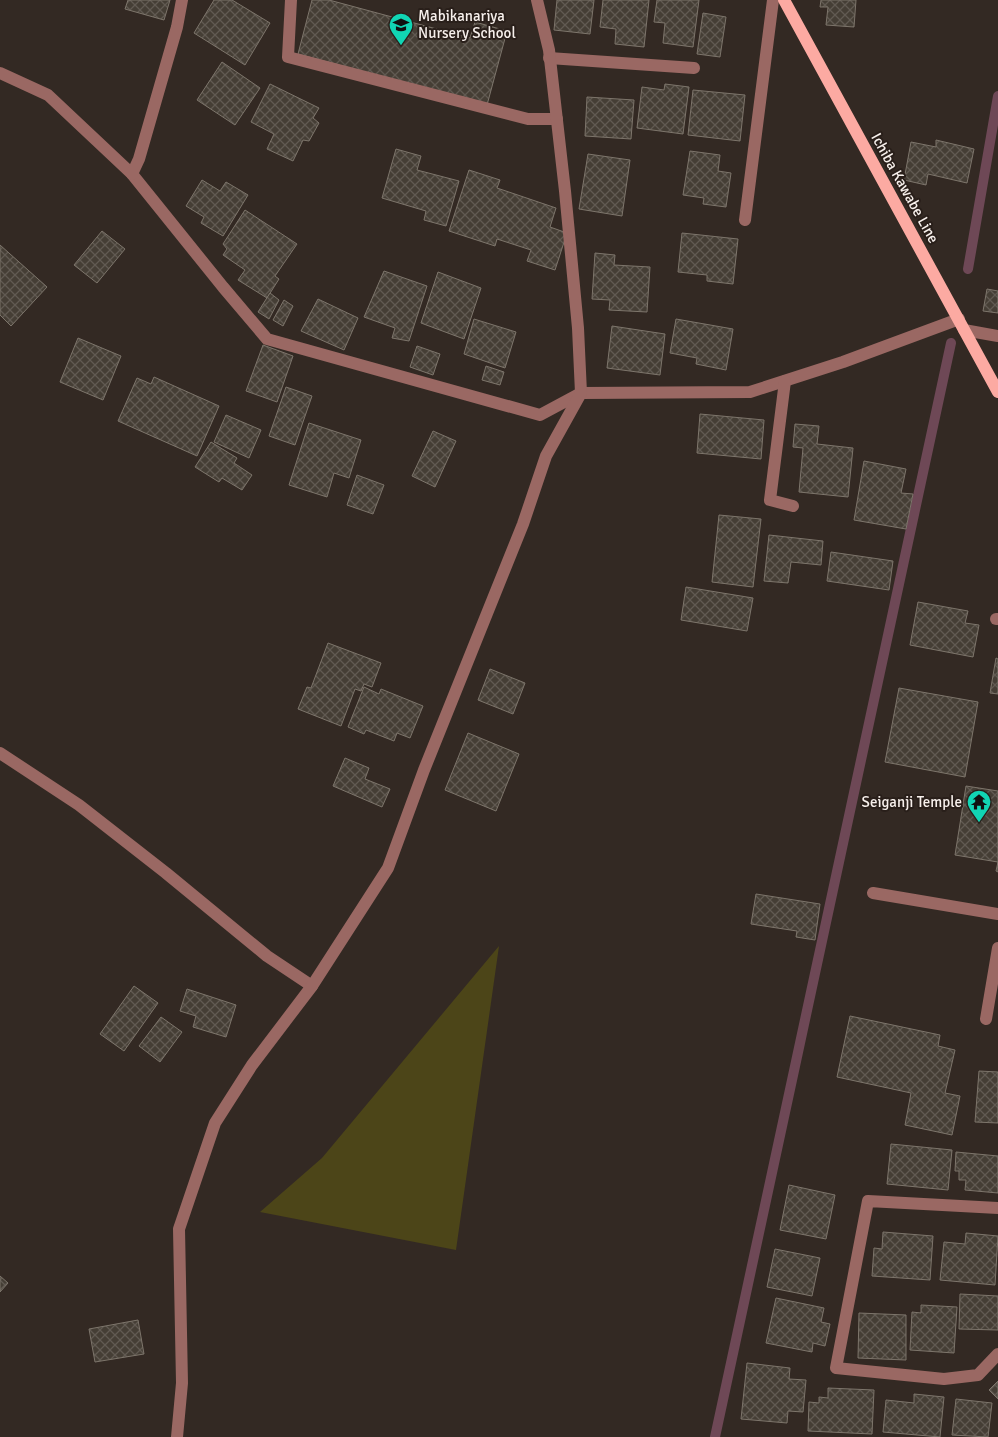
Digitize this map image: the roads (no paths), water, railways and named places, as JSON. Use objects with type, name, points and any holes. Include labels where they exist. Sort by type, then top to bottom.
[{"type":"main road","name":"Ichiba Kawabe Line","points":[[784,0],[998,392]]},
{"type":"street","points":[[132,174],[139,159],[178,27],[182,0]]},
{"type":"street","points":[[291,0],[288,57],[528,119],[557,118]]},
{"type":"street","points":[[178,1437],[182,1383],[179,1229],[215,1123],[252,1065],[312,986],[388,868],[424,770],[523,524],[546,456],[581,393],[578,328],[557,118],[550,58],[537,0]]},
{"type":"street","points":[[745,220],[773,0]]},
{"type":"street","points":[[550,58],[694,68]]},
{"type":"street","points":[[0,73],[48,95],[132,174],[267,339],[540,415],[581,393],[750,392],[962,325],[998,336]]},
{"type":"street","points":[[785,381],[770,500],[793,506]]},
{"type":"street","points":[[0,753],[79,806],[166,873],[268,956],[312,986]]},
{"type":"street","points":[[873,893],[998,914]]},
{"type":"street","points":[[986,1019],[998,948]]},
{"type":"street","points":[[998,1208],[868,1202],[836,1368],[944,1379],[978,1375],[998,1354]]},
{"type":"waterway","points":[[968,269],[998,96]]},
{"type":"waterway","points":[[715,1437],[951,343]]},
{"type":"place","name":"Mabikanariya Nursery School","points":[[401,46]]},
{"type":"place","name":"Seiganji Temple","points":[[979,823]]}]
